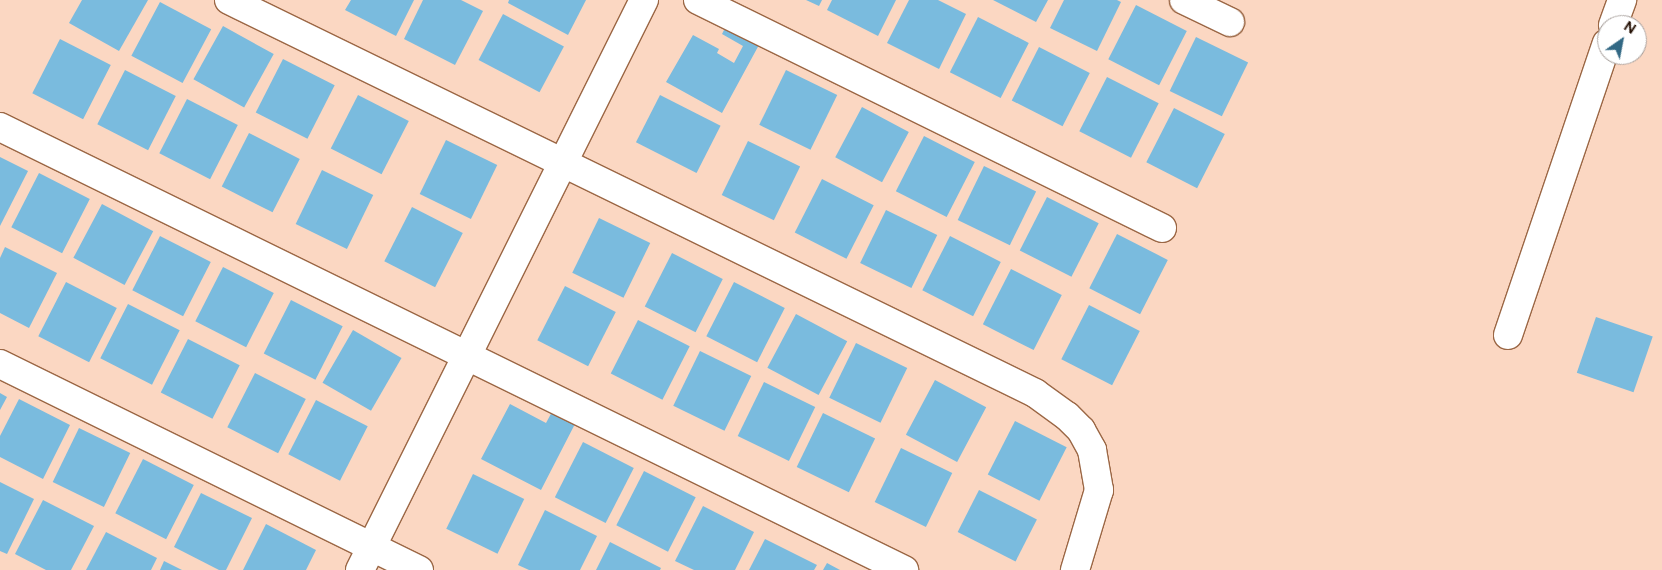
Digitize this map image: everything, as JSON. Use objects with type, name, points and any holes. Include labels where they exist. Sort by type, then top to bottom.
[{"type":"street","points":[[229,0],[1035,394],[1067,416],[1080,430],[1092,450],[1099,490],[1075,570]]},
{"type":"street","points":[[366,558],[644,0]]},
{"type":"street","points":[[698,0],[1162,228]]},
{"type":"street","points":[[1184,0],[1230,22]]},
{"type":"street","points":[[1617,15],[1622,0]]},
{"type":"street","points":[[1508,335],[1600,65]]},
{"type":"street","points":[[0,127],[904,570]]},
{"type":"street","points":[[0,364],[366,558],[419,570]]},
{"type":"building","points":[[82,0],[148,0],[119,51],[69,23]]},
{"type":"building","points":[[351,0],[414,0],[396,36],[345,10]]},
{"type":"building","points":[[423,0],[461,0],[483,11],[455,65],[404,39]]},
{"type":"building","points":[[509,0],[586,0],[568,35],[508,3]]},
{"type":"building","points":[[806,0],[822,0],[819,6]]},
{"type":"building","points":[[832,0],[896,0],[878,36],[827,10]]},
{"type":"building","points":[[909,0],[938,0],[966,14],[939,69],[887,43]]},
{"type":"building","points":[[993,0],[1048,0],[1036,22]]},
{"type":"building","points":[[1064,0],[1117,0],[1121,2],[1097,51],[1050,28]]},
{"type":"building","points":[[160,2],[211,29],[183,83],[131,56]]},
{"type":"building","points":[[1136,5],[1187,31],[1159,85],[1108,59]]},
{"type":"building","points":[[503,14],[564,46],[540,92],[479,60]]},
{"type":"building","points":[[978,17],[1029,43],[1001,98],[950,72]]},
{"type":"building","points":[[727,24],[760,43],[722,113],[666,82],[693,35],[719,49],[717,53],[734,63],[743,46],[722,34]]},
{"type":"building","points":[[223,26],[274,54],[244,107],[193,79]]},
{"type":"building","points":[[1196,37],[1248,62],[1222,116],[1170,91]]},
{"type":"building","points":[[60,39],[111,65],[83,119],[32,93]]},
{"type":"building","points":[[1039,47],[1090,73],[1063,126],[1012,100]]},
{"type":"building","points":[[283,59],[335,85],[307,139],[256,112]]},
{"type":"building","points":[[125,70],[176,96],[148,150],[97,124]]},
{"type":"building","points":[[786,70],[837,95],[810,150],[759,125]]},
{"type":"building","points":[[1107,77],[1159,103],[1131,158],[1079,131]]},
{"type":"building","points":[[358,95],[409,121],[382,174],[331,148]]},
{"type":"building","points":[[660,95],[721,126],[697,173],[636,142]]},
{"type":"building","points":[[187,99],[238,125],[210,179],[159,153]]},
{"type":"building","points":[[862,107],[909,132],[882,182],[835,157]]},
{"type":"building","points":[[1174,108],[1225,134],[1197,188],[1146,162]]},
{"type":"building","points":[[249,133],[300,159],[273,212],[222,186]]},
{"type":"building","points":[[924,136],[975,162],[947,217],[896,191]]},
{"type":"building","points":[[446,140],[497,165],[471,219],[420,194]]},
{"type":"building","points":[[748,141],[800,166],[774,220],[722,195]]},
{"type":"building","points":[[0,157],[28,171],[0,226]]},
{"type":"building","points":[[984,166],[1036,191],[1010,245],[958,220]]},
{"type":"building","points":[[322,170],[373,195],[347,249],[296,224]]},
{"type":"building","points":[[39,173],[90,199],[62,253],[11,227]]},
{"type":"building","points":[[822,179],[874,205],[846,259],[795,232]]},
{"type":"building","points":[[1047,197],[1099,223],[1071,277],[1020,250]]},
{"type":"building","points":[[102,204],[153,231],[125,285],[73,258]]},
{"type":"building","points":[[412,207],[463,233],[435,287],[384,261]]},
{"type":"building","points":[[886,210],[937,235],[911,288],[860,263]]},
{"type":"building","points":[[599,218],[650,243],[623,298],[572,273]]},
{"type":"building","points":[[1117,234],[1168,260],[1140,314],[1089,288]]},
{"type":"building","points":[[160,236],[211,262],[183,316],[132,290]]},
{"type":"building","points":[[950,236],[1001,262],[973,316],[922,290]]},
{"type":"building","points":[[5,247],[57,273],[29,328],[0,313],[0,258]]},
{"type":"building","points":[[672,253],[723,279],[696,332],[645,306]]},
{"type":"building","points":[[223,267],[274,293],[246,347],[195,321]]},
{"type":"building","points":[[1011,269],[1062,295],[1034,350],[983,324]]},
{"type":"building","points":[[66,282],[117,308],[89,362],[38,336]]},
{"type":"building","points":[[734,282],[785,308],[757,362],[706,336]]},
{"type":"building","points":[[565,286],[616,312],[588,366],[537,340]]},
{"type":"building","points":[[291,300],[343,326],[315,380],[264,353]]},
{"type":"building","points":[[128,304],[180,330],[152,385],[100,358]]},
{"type":"building","points":[[1089,305],[1140,331],[1112,385],[1061,359]]},
{"type":"building","points":[[796,314],[847,341],[819,395],[767,368]]},
{"type":"building","points":[[1596,317],[1653,337],[1634,392],[1577,373]]},
{"type":"building","points":[[638,320],[690,346],[662,400],[611,373]]},
{"type":"building","points":[[353,330],[401,358],[371,411],[322,383]]},
{"type":"building","points":[[188,339],[240,365],[212,419],[161,392]]},
{"type":"building","points":[[856,343],[907,368],[880,423],[829,398]]},
{"type":"building","points":[[700,351],[751,376],[724,431],[673,406]]},
{"type":"building","points":[[255,373],[306,399],[278,453],[227,427]]},
{"type":"building","points":[[935,380],[986,407],[957,462],[906,435]]},
{"type":"building","points":[[764,382],[815,407],[789,461],[738,436]]},
{"type":"building","points":[[0,393],[7,397],[0,410]]},
{"type":"building","points":[[19,399],[70,425],[43,479],[0,457],[0,436]]},
{"type":"building","points":[[316,400],[368,426],[340,481],[288,454]]},
{"type":"building","points":[[510,404],[546,423],[553,410],[576,422],[541,490],[481,459]]},
{"type":"building","points":[[823,413],[875,438],[849,492],[797,467]]},
{"type":"building","points":[[1015,421],[1067,447],[1039,501],[988,474]]},
{"type":"building","points":[[79,428],[130,453],[104,507],[53,482]]},
{"type":"building","points":[[583,442],[634,468],[606,523],[555,497]]},
{"type":"building","points":[[901,448],[952,473],[926,527],[875,502]]},
{"type":"building","points":[[143,459],[194,485],[166,539],[115,513]]},
{"type":"building","points":[[644,471],[696,497],[668,552],[616,525]]},
{"type":"building","points":[[473,474],[524,499],[497,554],[446,529]]},
{"type":"building","points":[[0,482],[34,499],[7,554],[0,551]]},
{"type":"building","points":[[979,490],[1037,520],[1016,561],[958,532]]},
{"type":"building","points":[[201,493],[252,518],[226,570],[219,570],[174,547]]},
{"type":"building","points":[[43,500],[94,526],[71,570],[46,570],[15,554]]},
{"type":"building","points":[[703,506],[754,532],[735,570],[694,570],[675,561]]},
{"type":"building","points":[[545,510],[597,536],[580,570],[529,570],[518,565]]},
{"type":"building","points":[[266,524],[316,550],[306,570],[243,570]]},
{"type":"building","points":[[106,532],[157,558],[151,570],[86,570]]},
{"type":"building","points":[[765,539],[817,565],[814,570],[749,570]]},
{"type":"building","points":[[610,542],[661,568],[660,570],[596,570]]},
{"type":"building","points":[[164,561],[182,570],[160,570]]},
{"type":"building","points":[[827,563],[840,570],[823,570]]}]
